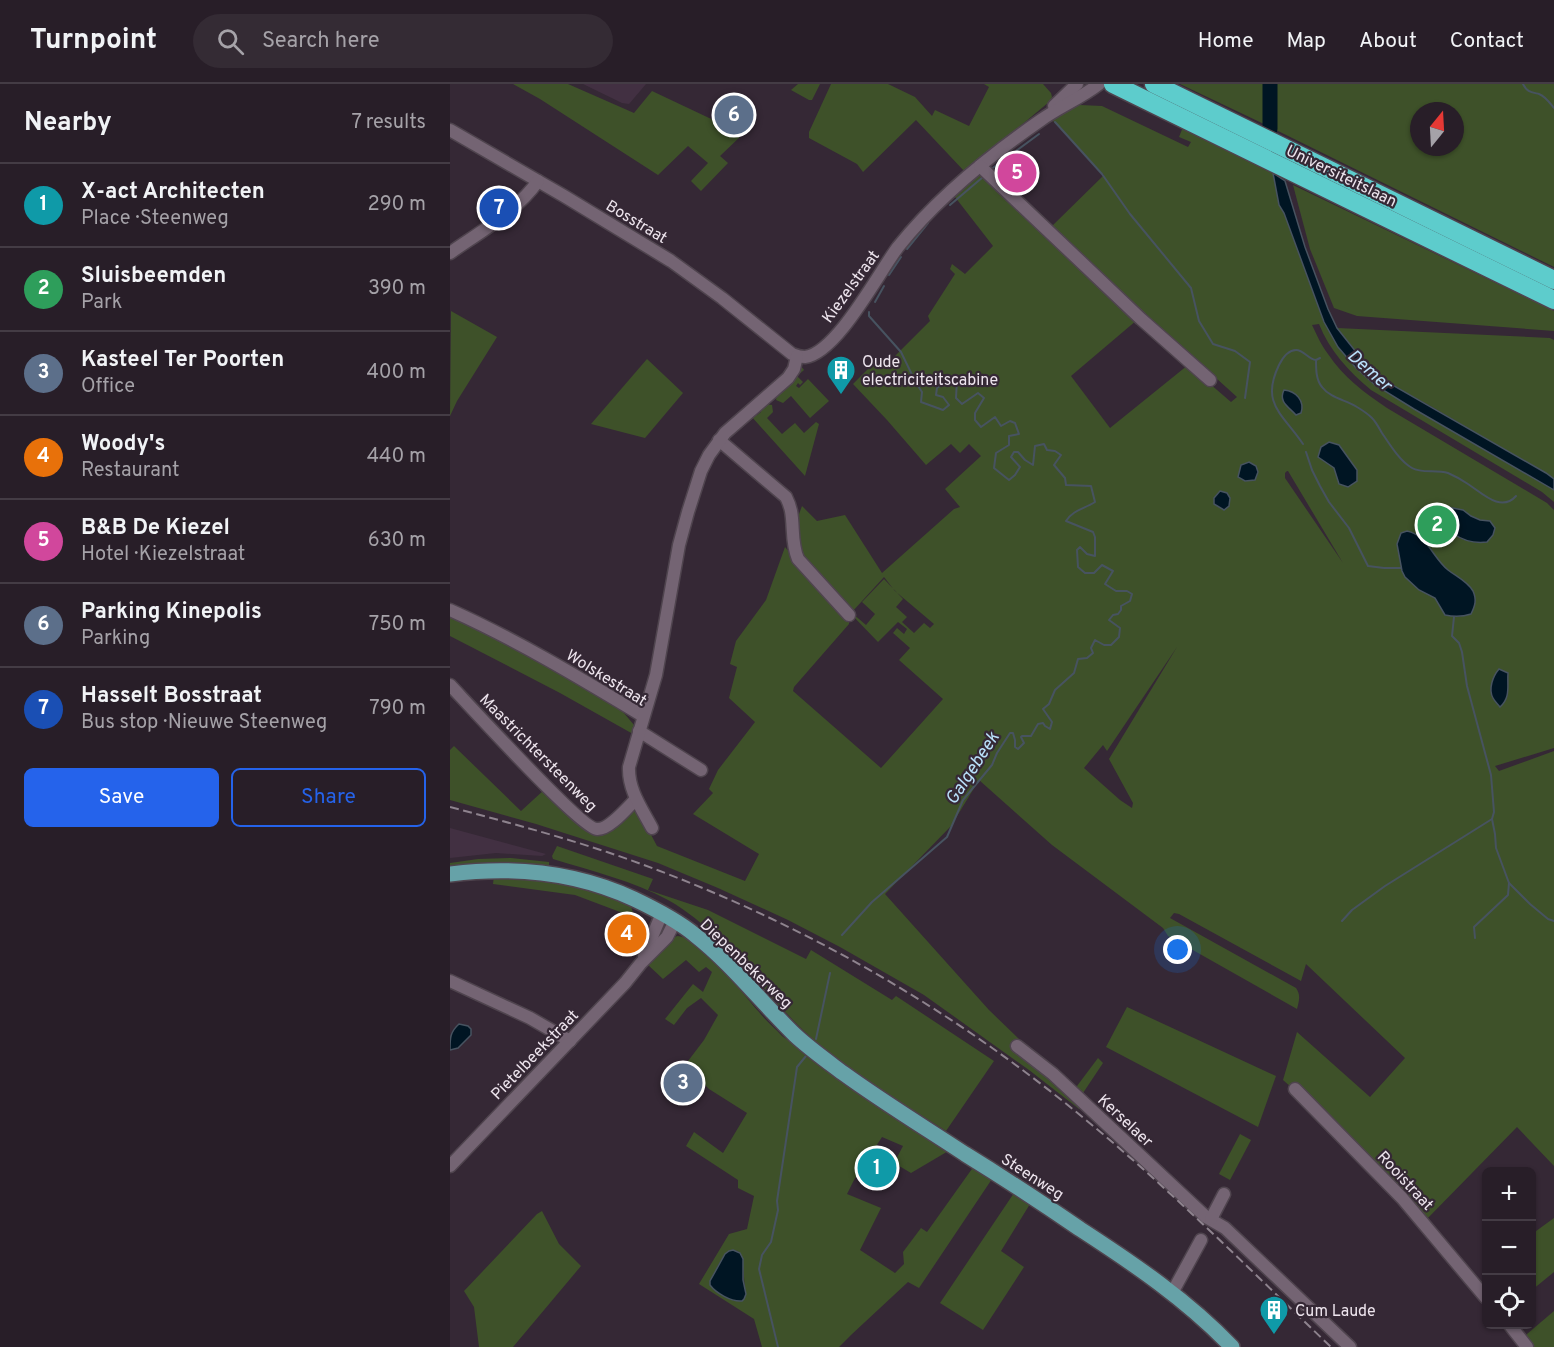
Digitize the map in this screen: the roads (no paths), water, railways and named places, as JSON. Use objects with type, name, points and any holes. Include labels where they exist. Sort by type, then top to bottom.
[{"type":"highway","name":"Universiteitslaan","points":[[1113,84],[1409,219],[1554,280]]},
{"type":"highway","name":"Universiteitslaan","points":[[1154,84],[1409,219],[1554,300]]},
{"type":"main road","name":"Diepenbekerweg","points":[[450,874],[520,870],[565,876],[624,895],[669,917],[696,935],[807,1046]]},
{"type":"main road","name":"Steenweg","points":[[807,1046],[891,1106],[1130,1262],[1202,1317],[1232,1347]]},
{"type":"street","name":"Kiezelstraat","points":[[1043,118],[1077,84]]},
{"type":"street","name":"Kiezelstraat","points":[[797,356],[813,355],[833,338],[856,311],[907,237],[950,193],[980,166],[1043,118],[1099,84]]},
{"type":"street","name":"Bosstraat","points":[[450,130],[671,261],[797,356]]},
{"type":"street","points":[[980,166],[1141,319],[1210,380]]},
{"type":"street","points":[[450,254],[514,207],[528,195],[538,181]]},
{"type":"street","points":[[644,716],[656,675],[679,546],[687,512],[701,471],[719,440],[788,378],[794,369],[797,356]]},
{"type":"street","points":[[719,440],[786,496],[791,509],[793,542],[798,559],[849,615]]},
{"type":"street","name":"Wolskestraat","points":[[450,610],[571,672],[644,716],[628,775],[636,799],[652,828]]},
{"type":"street","name":"Maastrichtersteenweg","points":[[450,685],[564,804],[591,828],[599,830],[606,828],[636,799]]},
{"type":"street","points":[[639,731],[701,770]]},
{"type":"street","name":"Pietelbeekstraat","points":[[450,1166],[666,937],[669,917]]},
{"type":"street","points":[[450,981],[530,1018],[570,1041]]},
{"type":"street","name":"Kerselaer","points":[[1017,1046],[1053,1074],[1210,1219],[1225,1228],[1350,1347]]},
{"type":"street","name":"Rooistraat","points":[[1295,1089],[1402,1198],[1482,1293]]},
{"type":"street","points":[[1210,1219],[1224,1194]]},
{"type":"street","points":[[1172,1293],[1201,1240]]},
{"type":"street","points":[[1513,1329],[1527,1347]]},
{"type":"water","name":"Demer","points":[[1273,173],[1285,181],[1305,247],[1337,328],[1364,362],[1394,386],[1546,473],[1554,479],[1554,490],[1375,385],[1356,368],[1338,347],[1324,322],[1279,205]]},
{"type":"water","points":[[1284,390],[1292,392],[1301,401],[1301,413],[1296,415],[1285,404],[1282,398]]},
{"type":"water","points":[[1329,442],[1339,445],[1357,470],[1357,481],[1348,487],[1339,484],[1334,468],[1318,457],[1321,447]]},
{"type":"water","points":[[1249,462],[1256,466],[1258,472],[1255,480],[1245,481],[1238,477],[1241,465]]},
{"type":"water","points":[[1220,491],[1227,493],[1230,498],[1229,506],[1224,510],[1214,504],[1214,498]]},
{"type":"water","points":[[1437,505],[1463,510],[1480,520],[1490,521],[1495,528],[1493,535],[1487,542],[1462,539],[1443,524],[1434,509]]},
{"type":"water","points":[[1407,531],[1420,537],[1448,570],[1471,588],[1475,600],[1471,614],[1445,615],[1435,598],[1419,590],[1405,577],[1397,544],[1401,533]]},
{"type":"water","points":[[1499,669],[1508,673],[1507,695],[1500,707],[1491,691],[1493,679]]},
{"type":"water","points":[[459,1024],[468,1026],[471,1029],[471,1035],[458,1048],[450,1050],[451,1036]]},
{"type":"water","points":[[733,1250],[740,1253],[743,1259],[746,1294],[742,1301],[724,1296],[710,1285],[725,1254]]},
{"type":"waterway","name":"Demer","points":[[1270,84],[1270,129]]},
{"type":"waterway","points":[[1523,84],[1526,89],[1543,96],[1554,108]]},
{"type":"waterway","points":[[1055,122],[1102,174],[1130,214],[1191,288],[1199,321],[1213,344],[1235,351],[1250,362],[1245,398]]},
{"type":"waterway","name":"Galgebeek","points":[[990,170],[1039,134]]},
{"type":"waterway","name":"Galgebeek","points":[[950,205],[983,177]]},
{"type":"waterway","name":"Galgebeek","points":[[907,249],[928,223]]},
{"type":"waterway","name":"Galgebeek","points":[[889,275],[901,257]]},
{"type":"waterway","name":"Galgebeek","points":[[875,302],[884,286]]},
{"type":"waterway","name":"Galgebeek","points":[[842,935],[872,902],[947,837],[963,800],[992,765],[1010,733],[1013,733],[1015,747],[1018,749],[1024,743],[1021,737],[1031,736],[1038,724],[1043,723],[1050,729],[1052,722],[1043,709],[1049,704],[1055,690],[1074,673],[1078,659],[1087,658],[1093,653],[1091,648],[1095,640],[1104,645],[1111,645],[1119,637],[1120,628],[1109,620],[1113,615],[1118,614],[1121,606],[1130,601],[1132,594],[1127,591],[1116,591],[1105,584],[1113,571],[1102,565],[1094,573],[1085,573],[1078,567],[1077,550],[1080,547],[1087,554],[1095,556],[1095,537],[1093,532],[1066,521],[1075,512],[1095,502],[1091,486],[1066,485],[1065,478],[1054,465],[1061,455],[1047,450],[1044,444],[1035,446],[1033,465],[1018,452],[1014,452],[1011,457],[1020,467],[1009,480],[994,468],[996,453],[1009,445],[1009,436],[1019,434],[1015,423],[1010,421],[1001,426],[995,417],[981,427],[975,420],[975,413],[984,398],[978,393],[962,404],[956,398],[957,380],[951,378],[937,388],[936,395],[943,397],[949,405],[943,410],[921,402],[922,392],[901,352],[869,316],[869,312]]},
{"type":"waterway","points":[[1303,444],[1276,408],[1272,390],[1274,378],[1285,355],[1293,350],[1299,350],[1316,360],[1320,358]]},
{"type":"waterway","points":[[1316,360],[1317,378],[1325,391],[1353,405],[1370,417],[1403,461],[1412,468],[1420,471],[1448,473],[1498,502],[1504,503],[1516,496]]},
{"type":"waterway","points":[[1306,452],[1320,486],[1349,528],[1368,566],[1401,568]]},
{"type":"waterway","points":[[1342,921],[1352,910],[1385,886],[1492,819],[1494,812],[1491,775],[1467,686],[1462,652],[1459,643],[1452,636],[1454,617]]},
{"type":"waterway","points":[[1492,819],[1496,848],[1509,883],[1530,904],[1548,919],[1554,921]]},
{"type":"waterway","points":[[1475,938],[1474,927],[1508,895],[1509,883]]},
{"type":"waterway","name":"Galgebeek","points":[[816,1039],[830,973]]},
{"type":"waterway","name":"Galgebeek","points":[[778,1347],[759,1269],[762,1255],[771,1242],[778,1210],[777,1201],[797,1067],[806,1056]]},
{"type":"railway","points":[[450,807],[607,852],[670,875],[793,929],[911,994],[1022,1070],[1075,1111],[1141,1167],[1331,1347]]},
{"type":"place","name":"Parking Kinepolis","points":[[734,115]]},
{"type":"place","name":"B&B De Kiezel","points":[[1017,173]]},
{"type":"place","name":"Hasselt Bosstraat","points":[[499,208]]},
{"type":"place","name":"Oude electriciteitscabine","points":[[841,396]]},
{"type":"place","name":"Sluisbeemden","points":[[1437,525]]},
{"type":"place","name":"Woody's","points":[[627,934]]},
{"type":"place","name":"Kasteel Ter Poorten","points":[[683,1083]]},
{"type":"place","name":"X-act Architecten","points":[[877,1168]]},
{"type":"place","name":"Cum Laude","points":[[1274,1336]]}]
